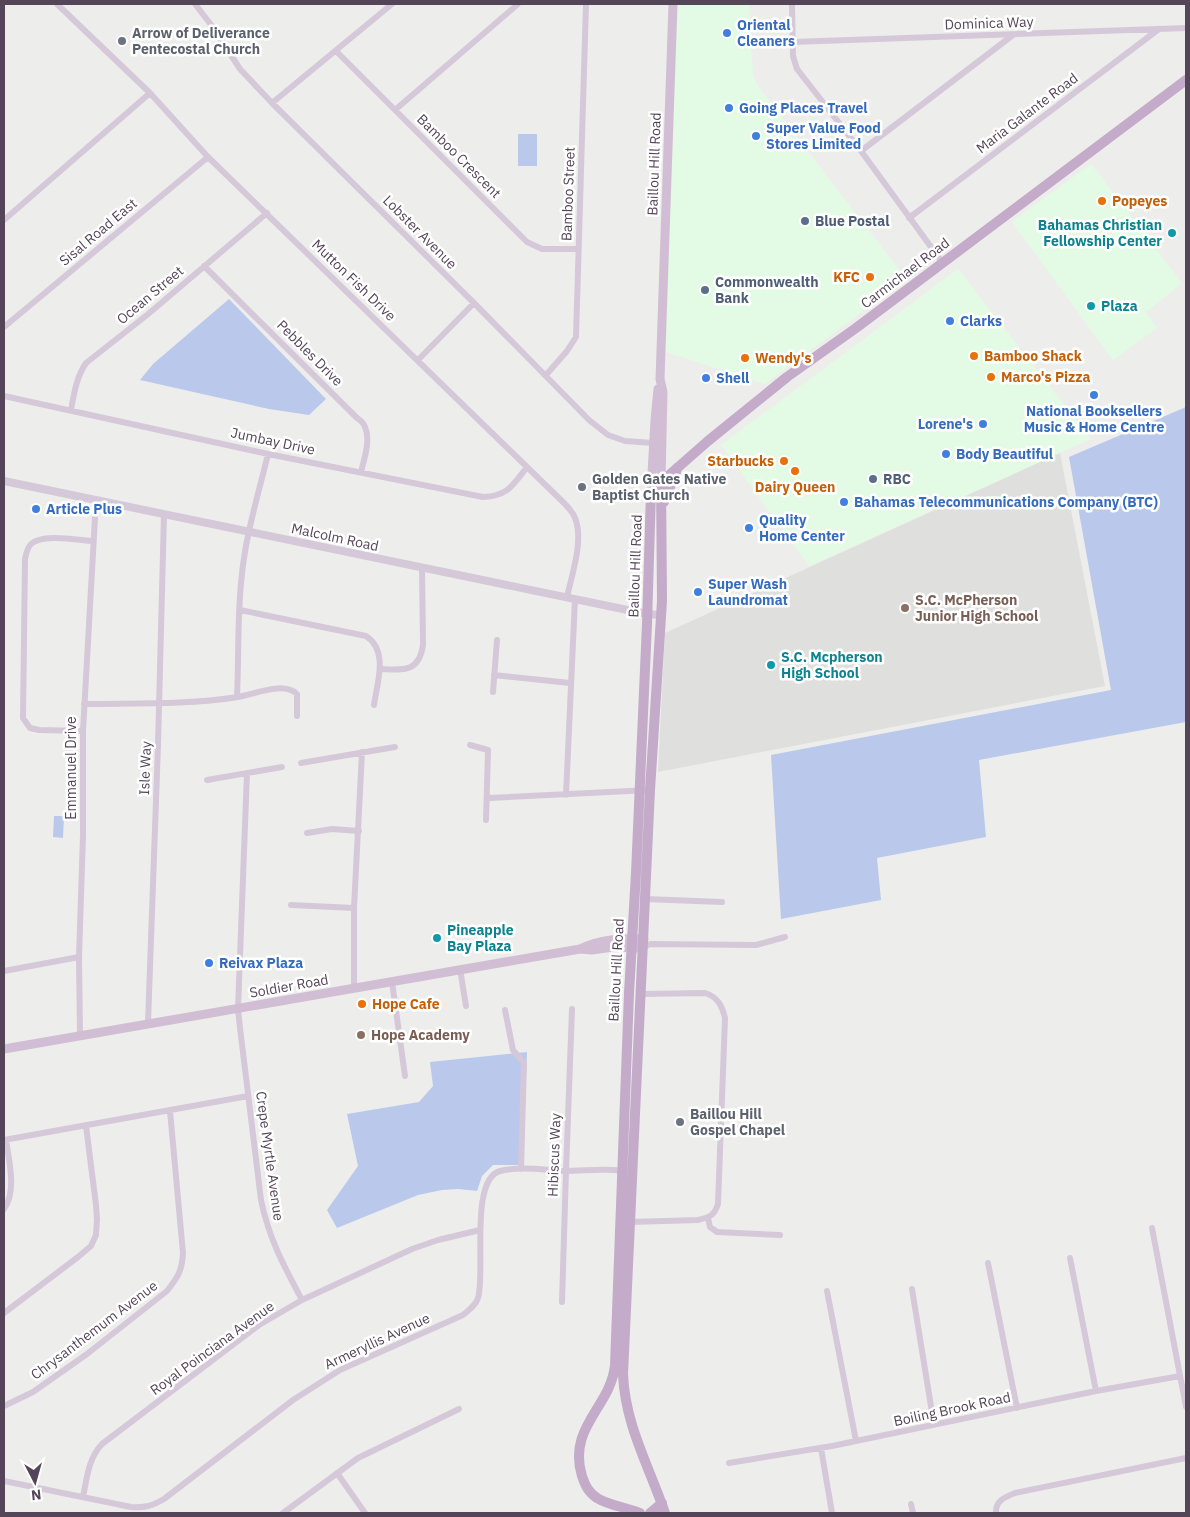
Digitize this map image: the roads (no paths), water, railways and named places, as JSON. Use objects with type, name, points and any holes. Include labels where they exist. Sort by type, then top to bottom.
[{"type":"main road","name":"Baillou Hill Road","points":[[640,1513],[607,1503],[598,1499],[588,1490],[583,1477],[579,1455],[585,1428],[604,1397],[613,1378],[615,1365],[628,993],[661,615],[663,392],[661,385],[673,4]]},
{"type":"main road","name":"Carmichael Road","points":[[662,508],[679,466],[714,436],[787,377],[856,328],[1186,80]]},
{"type":"main road","name":"Baillou Hill Road","points":[[661,385],[657,392],[653,443],[647,614],[646,944],[641,994],[623,1381],[634,1435],[665,1513]]},
{"type":"main road","points":[[651,491],[661,480],[679,466]]},
{"type":"main road","name":"Soldier Road","points":[[4,1049],[580,949],[592,950],[632,943],[646,944]]},
{"type":"main road","points":[[604,1397],[625,1398]]},
{"type":"main road","points":[[650,1513],[662,1503]]},
{"type":"street","name":"Mutton Fish Drive","points":[[57,4],[150,93],[208,157],[573,513],[578,534],[571,598],[566,795]]},
{"type":"street","name":"Lobster Avenue","points":[[195,4],[240,69],[272,103],[589,420],[608,435],[625,441],[653,443]]},
{"type":"street","points":[[272,103],[392,4]]},
{"type":"street","points":[[395,110],[518,4]]},
{"type":"street","name":"Bamboo Street","points":[[546,375],[567,351],[576,337],[586,4]]},
{"type":"street","points":[[792,4],[793,56],[797,69],[861,151],[942,262]]},
{"type":"street","name":"Maria Galante Road","points":[[909,218],[1160,28]]},
{"type":"street","name":"Dominica Way","points":[[793,42],[1186,28]]},
{"type":"street","points":[[861,151],[1014,34]]},
{"type":"street","name":"Bamboo Crescent","points":[[336,51],[527,242],[542,249],[578,249]]},
{"type":"street","points":[[4,220],[150,93]]},
{"type":"street","name":"Sisal Road East","points":[[4,327],[208,157]]},
{"type":"street","name":"Ocean Street","points":[[71,410],[76,382],[86,364],[267,213]]},
{"type":"street","name":"Pebbles Drive","points":[[204,266],[365,427],[367,436],[366,453],[361,472]]},
{"type":"street","points":[[418,360],[474,303]]},
{"type":"street","name":"Jumbay Drive","points":[[4,396],[268,454],[483,497],[502,494],[509,489],[527,467]]},
{"type":"street","points":[[237,697],[244,560],[268,454]]},
{"type":"street","name":"Malcolm Road","points":[[4,481],[647,614],[661,615]]},
{"type":"street","name":"Emmanuel Drive","points":[[80,1036],[79,957],[83,834],[83,731],[96,500]]},
{"type":"street","name":"Isle Way","points":[[148,1023],[164,514]]},
{"type":"street","points":[[83,731],[39,730],[30,728],[23,718],[25,559],[26,551],[31,545],[44,539],[93,541]]},
{"type":"street","points":[[380,668],[409,668],[417,663],[421,656],[423,645],[422,567]]},
{"type":"street","points":[[240,610],[366,636],[374,641],[380,659],[374,706]]},
{"type":"street","points":[[492,692],[497,640]]},
{"type":"street","points":[[494,675],[570,683]]},
{"type":"street","points":[[84,704],[188,702],[237,697],[280,688],[289,689],[297,694],[297,716]]},
{"type":"street","points":[[470,745],[488,750],[486,820]]},
{"type":"street","points":[[301,763],[395,747]]},
{"type":"street","points":[[354,989],[354,908],[362,752]]},
{"type":"street","points":[[206,780],[282,766]]},
{"type":"street","name":"Crepe Myrtle Avenue","points":[[247,772],[238,1009],[260,1200],[265,1223],[276,1251],[302,1300]]},
{"type":"street","points":[[488,798],[645,790]]},
{"type":"street","points":[[307,834],[332,829],[358,831]]},
{"type":"street","points":[[645,899],[722,902]]},
{"type":"street","points":[[291,904],[354,908]]},
{"type":"street","points":[[646,944],[756,945],[785,937]]},
{"type":"street","points":[[4,971],[79,957]]},
{"type":"street","points":[[460,969],[466,1006]]},
{"type":"street","points":[[392,982],[405,1076]]},
{"type":"street","points":[[630,1222],[708,1218],[715,1212],[718,1204],[724,1018],[722,1008],[719,1002],[711,995],[705,993],[641,994]]},
{"type":"street","name":"Hibiscus Way","points":[[562,1302],[572,1009]]},
{"type":"street","points":[[505,1010],[513,1050],[524,1063],[520,1169]]},
{"type":"street","points":[[4,1209],[11,1192],[5,1140],[248,1096]]},
{"type":"street","name":"Chrysanthemum Avenue","points":[[4,1406],[33,1392],[87,1354],[167,1291],[177,1278],[182,1268],[184,1253],[170,1110]]},
{"type":"street","points":[[4,1313],[78,1258],[91,1246],[96,1235],[96,1205],[86,1126]]},
{"type":"street","name":"Armeryllis Avenue","points":[[4,1481],[131,1507],[144,1508],[154,1505],[293,1400],[340,1370],[464,1315],[471,1309],[478,1299],[480,1230],[484,1194],[492,1176],[500,1172],[520,1169],[622,1171]]},
{"type":"street","points":[[708,1218],[710,1227],[717,1232],[780,1235]]},
{"type":"street","points":[[1152,1228],[1186,1406]]},
{"type":"street","name":"Royal Poinciana Avenue","points":[[83,1497],[91,1459],[95,1451],[102,1444],[259,1325],[302,1300],[412,1249],[438,1240],[480,1230]]},
{"type":"street","points":[[1070,1258],[1096,1391]]},
{"type":"street","points":[[988,1263],[1017,1408]]},
{"type":"street","points":[[912,1289],[934,1425]]},
{"type":"street","points":[[827,1291],[856,1442]]},
{"type":"street","name":"Boiling Brook Road","points":[[729,1463],[856,1442],[1096,1391],[1180,1376]]},
{"type":"street","points":[[283,1513],[358,1458],[459,1409]]},
{"type":"street","points":[[821,1448],[832,1513]]},
{"type":"street","points":[[996,1513],[995,1509],[998,1502],[1006,1496],[1186,1458]]},
{"type":"street","points":[[337,1473],[365,1513]]},
{"type":"street","points":[[911,1504],[913,1513]]},
{"type":"place","name":"Oriental Cleaners","points":[[727,33]]},
{"type":"place","name":"Arrow of Deliverance Pentecostal Church","points":[[122,41]]},
{"type":"place","name":"Going Places Travel","points":[[729,108]]},
{"type":"place","name":"Super Value Food Stores Limited","points":[[756,136]]},
{"type":"place","name":"Popeyes","points":[[1102,201]]},
{"type":"place","name":"Blue Postal","points":[[805,221]]},
{"type":"place","name":"Bahamas Christian Fellowship Center","points":[[1172,233]]},
{"type":"place","name":"KFC","points":[[870,277]]},
{"type":"place","name":"Commonwealth Bank","points":[[705,290]]},
{"type":"place","name":"Plaza","points":[[1091,306]]},
{"type":"place","name":"Clarks","points":[[950,321]]},
{"type":"place","name":"Bamboo Shack","points":[[974,356]]},
{"type":"place","name":"Wendy's","points":[[745,358]]},
{"type":"place","name":"Marco's Pizza","points":[[991,377]]},
{"type":"place","name":"Shell","points":[[706,378]]},
{"type":"place","name":"National Booksellers Music & Home Centre","points":[[1094,395]]},
{"type":"place","name":"Lorene's","points":[[983,424]]},
{"type":"place","name":"Body Beautiful","points":[[946,454]]},
{"type":"place","name":"Starbucks","points":[[784,461]]},
{"type":"place","name":"Dairy Queen","points":[[795,471]]},
{"type":"place","name":"RBC","points":[[873,479]]},
{"type":"place","name":"Golden Gates Native Baptist Church","points":[[582,487]]},
{"type":"place","name":"Bahamas Telecommunications Company (BTC)","points":[[844,502]]},
{"type":"place","name":"Article Plus","points":[[36,509]]},
{"type":"place","name":"Quality Home Center","points":[[749,528]]},
{"type":"place","name":"Super Wash Laundromat","points":[[698,592]]},
{"type":"place","name":"S.C. McPherson Junior High School","points":[[905,608]]},
{"type":"place","name":"S.C. Mcpherson High School","points":[[771,665]]},
{"type":"place","name":"Pineapple Bay Plaza","points":[[437,938]]},
{"type":"place","name":"Reivax Plaza","points":[[209,963]]},
{"type":"place","name":"Hope Cafe","points":[[362,1004]]},
{"type":"place","name":"Hope Academy","points":[[361,1035]]},
{"type":"place","name":"Baillou Hill Gospel Chapel","points":[[680,1122]]}]
